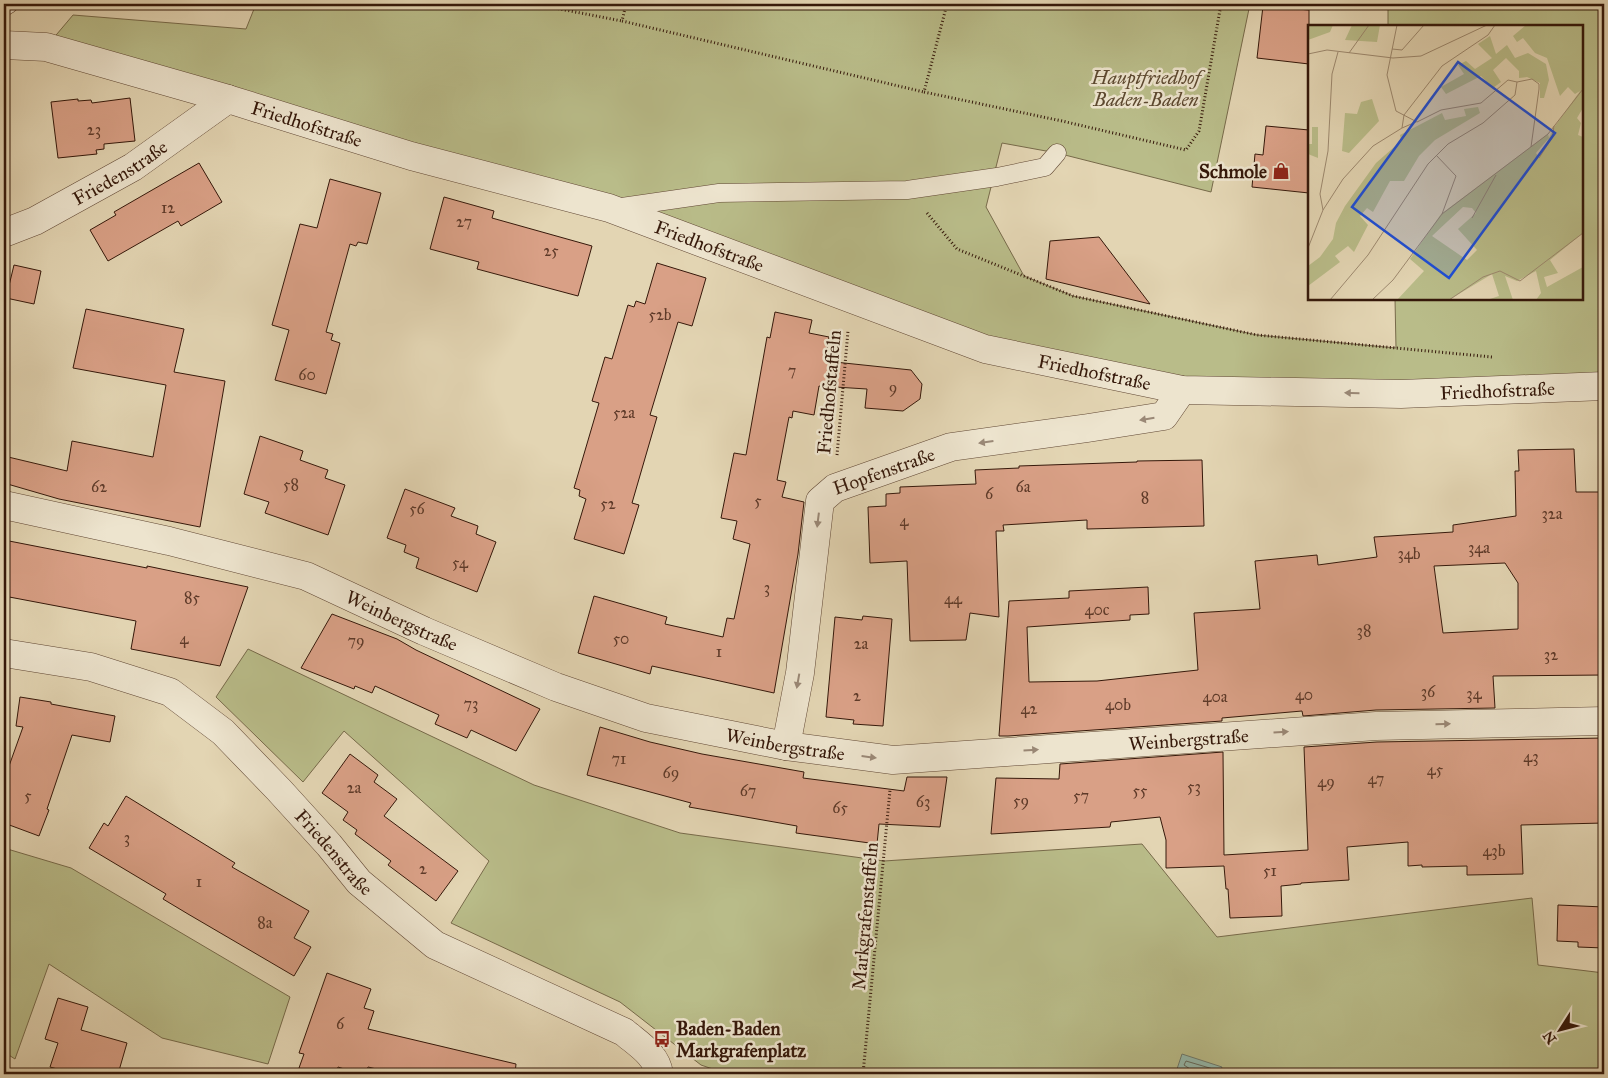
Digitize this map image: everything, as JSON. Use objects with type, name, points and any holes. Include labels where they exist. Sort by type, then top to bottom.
[{"type":"street","name":"Friedhofstraße","points":[[4,45],[46,46],[228,99],[412,156],[610,208],[984,349],[1182,390],[1401,394],[1604,386]]},
{"type":"street","name":"Friedenstraße","points":[[4,233],[35,221],[134,167],[228,99]]},
{"type":"street","name":"Hopfenstraße","points":[[786,746],[800,674],[820,501],[835,488],[951,447],[1164,416],[1182,390]]},
{"type":"street","name":"Weinbergstraße","points":[[4,505],[169,541],[306,576],[424,631],[556,687],[646,718],[786,746],[893,760],[1376,726],[1604,721]]},
{"type":"street","name":"Friedenstraße","points":[[4,653],[91,667],[170,692],[223,732],[329,845],[359,882],[435,945],[624,1032],[648,1052],[663,1071]]},
{"type":"lane","points":[[4,7],[9,4]]},
{"type":"lane","name":"Friedhofstraße","points":[[610,208],[719,193],[907,190],[997,177],[1045,166],[1057,153]]},
{"type":"path","points":[[534,4],[622,21],[924,92],[1062,121],[1186,150],[1199,131],[1221,4]]},
{"type":"path","points":[[622,21],[626,4]]},
{"type":"path","points":[[924,92],[947,4]]},
{"type":"path","points":[[907,190],[957,249],[1073,296],[1257,334],[1495,358]]},
{"type":"path","name":"Friedhofstaffeln","points":[[835,488],[850,299]]},
{"type":"path","name":"Markgrafenstaffeln","points":[[864,1074],[893,760]]},
{"type":"green space","name":"Hauptfriedhof Baden-Baden","points":[[256,4],[1250,4],[1211,192],[1057,153],[1002,143],[986,207],[1024,276],[1073,296],[1257,335],[1396,348],[1395,300],[1583,300],[1583,25],[1388,25],[1388,4],[1604,4],[1604,386],[1187,396],[985,349],[610,208],[46,47],[73,15],[246,29]]},
{"type":"green space","points":[[248,649],[534,785],[680,833],[884,861],[1142,844],[1217,937],[1532,898],[1538,965],[1604,973],[1604,1074],[876,1074],[864,1072],[862,1074],[727,1074],[701,1065],[620,1002],[451,923],[489,861],[344,731],[303,782],[216,697]]},
{"type":"green space","points":[[4,848],[71,868],[290,997],[268,1064],[162,1038],[49,964],[15,1059],[4,1052]]},
{"type":"water","points":[[1182,1054],[1222,1067],[1219,1074],[1194,1074],[1177,1069]]},
{"type":"building","points":[[1263,6],[1309,10],[1308,64],[1257,58]]},
{"type":"building","points":[[130,98],[135,141],[104,144],[104,149],[96,150],[97,154],[58,158],[51,102],[78,99],[78,101],[91,100],[92,103]]},
{"type":"building","name":"Schmole","points":[[1266,126],[1308,130],[1308,193],[1252,187],[1255,154],[1263,155]]},
{"type":"building","points":[[199,163],[222,202],[181,226],[178,221],[108,261],[90,230],[116,215],[114,212]]},
{"type":"building","points":[[330,179],[381,193],[367,244],[358,242],[356,246],[350,244],[326,332],[333,334],[331,340],[340,343],[326,394],[275,380],[289,330],[272,325],[300,224],[317,228]]},
{"type":"building","points":[[444,197],[494,211],[492,218],[592,246],[578,296],[477,269],[479,262],[430,249]]},
{"type":"building","points":[[1099,237],[1150,304],[1046,279],[1050,241]]},
{"type":"building","points":[[657,263],[706,278],[692,326],[678,322],[650,415],[657,417],[632,503],[639,505],[624,554],[574,539],[586,499],[579,496],[580,490],[574,488],[599,403],[592,401],[605,357],[612,359],[628,305],[634,307],[636,301],[645,304]]},
{"type":"building","points":[[14,265],[41,271],[34,304],[6,298]]},
{"type":"building","points":[[86,309],[184,329],[174,372],[225,381],[200,527],[59,499],[4,483],[4,456],[67,471],[72,441],[153,457],[166,385],[73,368]]},
{"type":"building","points":[[775,312],[812,320],[809,333],[829,337],[825,361],[911,370],[922,384],[920,399],[903,411],[865,408],[867,389],[819,386],[814,415],[793,411],[792,418],[789,417],[777,480],[786,482],[782,497],[804,502],[798,554],[774,693],[652,666],[650,674],[578,653],[594,596],[667,617],[665,624],[723,637],[727,618],[734,619],[750,544],[733,539],[737,521],[721,518],[734,453],[746,455],[767,337],[770,338]]},
{"type":"building","points":[[260,436],[303,451],[300,460],[328,470],[325,478],[345,485],[328,535],[265,513],[269,502],[244,494]]},
{"type":"building","points":[[1574,449],[1576,492],[1604,492],[1604,675],[1493,676],[1495,708],[1376,710],[1303,716],[1302,711],[1222,718],[1222,721],[999,736],[1009,601],[1069,598],[1069,591],[1148,587],[1149,614],[1130,615],[1130,620],[1027,627],[1029,682],[1097,681],[1198,670],[1194,613],[1260,609],[1255,561],[1317,555],[1318,565],[1377,557],[1374,537],[1453,532],[1453,525],[1516,516],[1515,471],[1519,471],[1518,450]],"holes":[[[1505,563],[1518,583],[1518,629],[1443,633],[1434,566]]]},
{"type":"building","points":[[1202,460],[1204,526],[1087,529],[1087,520],[1003,525],[1004,531],[996,531],[999,617],[970,613],[966,640],[910,641],[907,561],[870,563],[868,507],[886,506],[886,494],[900,493],[900,487],[976,484],[975,470],[1019,468],[1019,466]]},
{"type":"building","points":[[405,489],[455,508],[451,516],[478,526],[476,534],[496,542],[477,592],[416,568],[419,558],[404,552],[406,545],[387,538]]},
{"type":"building","points":[[4,540],[147,568],[147,566],[248,587],[220,666],[131,649],[136,621],[4,596]]},
{"type":"building","points":[[332,614],[397,639],[416,650],[540,709],[516,751],[471,730],[467,738],[435,724],[439,715],[375,686],[372,693],[355,686],[354,689],[301,668]]},
{"type":"building","points":[[863,616],[892,619],[883,726],[853,724],[854,720],[826,717],[835,617],[862,620]]},
{"type":"building","points":[[20,697],[115,716],[110,742],[72,735],[39,836],[4,823],[4,780],[23,727],[16,726]]},
{"type":"building","points":[[600,727],[650,742],[702,754],[804,772],[803,778],[904,791],[907,777],[947,777],[940,827],[879,824],[877,844],[796,833],[797,826],[689,807],[691,803],[587,775]]},
{"type":"building","points":[[1604,738],[1604,823],[1521,825],[1523,874],[1467,875],[1467,866],[1408,866],[1408,842],[1347,847],[1349,880],[1281,886],[1282,916],[1230,918],[1224,866],[1166,868],[1166,840],[1160,817],[1111,822],[1110,827],[991,834],[996,778],[1059,779],[1060,764],[1223,752],[1224,855],[1308,850],[1304,747],[1377,742]]},
{"type":"building","points":[[350,754],[378,775],[374,782],[397,799],[384,816],[458,871],[436,901],[388,865],[391,861],[355,834],[357,830],[343,820],[348,812],[322,793]]},
{"type":"building","points":[[126,796],[235,863],[232,867],[309,911],[294,938],[311,947],[294,976],[163,899],[166,894],[89,848],[104,823],[108,826]]},
{"type":"building","points":[[1558,905],[1604,907],[1604,948],[1578,947],[1578,942],[1557,941]]},
{"type":"building","points":[[327,973],[371,989],[364,1008],[374,1011],[368,1029],[516,1064],[515,1074],[397,1074],[368,1067],[365,1074],[360,1074],[338,1067],[336,1074],[319,1074],[299,1068],[304,1054],[299,1053]]},
{"type":"building","points":[[58,998],[88,1007],[81,1030],[127,1043],[118,1074],[76,1074],[50,1067],[58,1043],[45,1039]]},
{"type":"place","name":"Schmole","points":[[1281,171]]},
{"type":"place","name":"Baden-Baden Markgrafenplatz","points":[[662,1039]]}]
